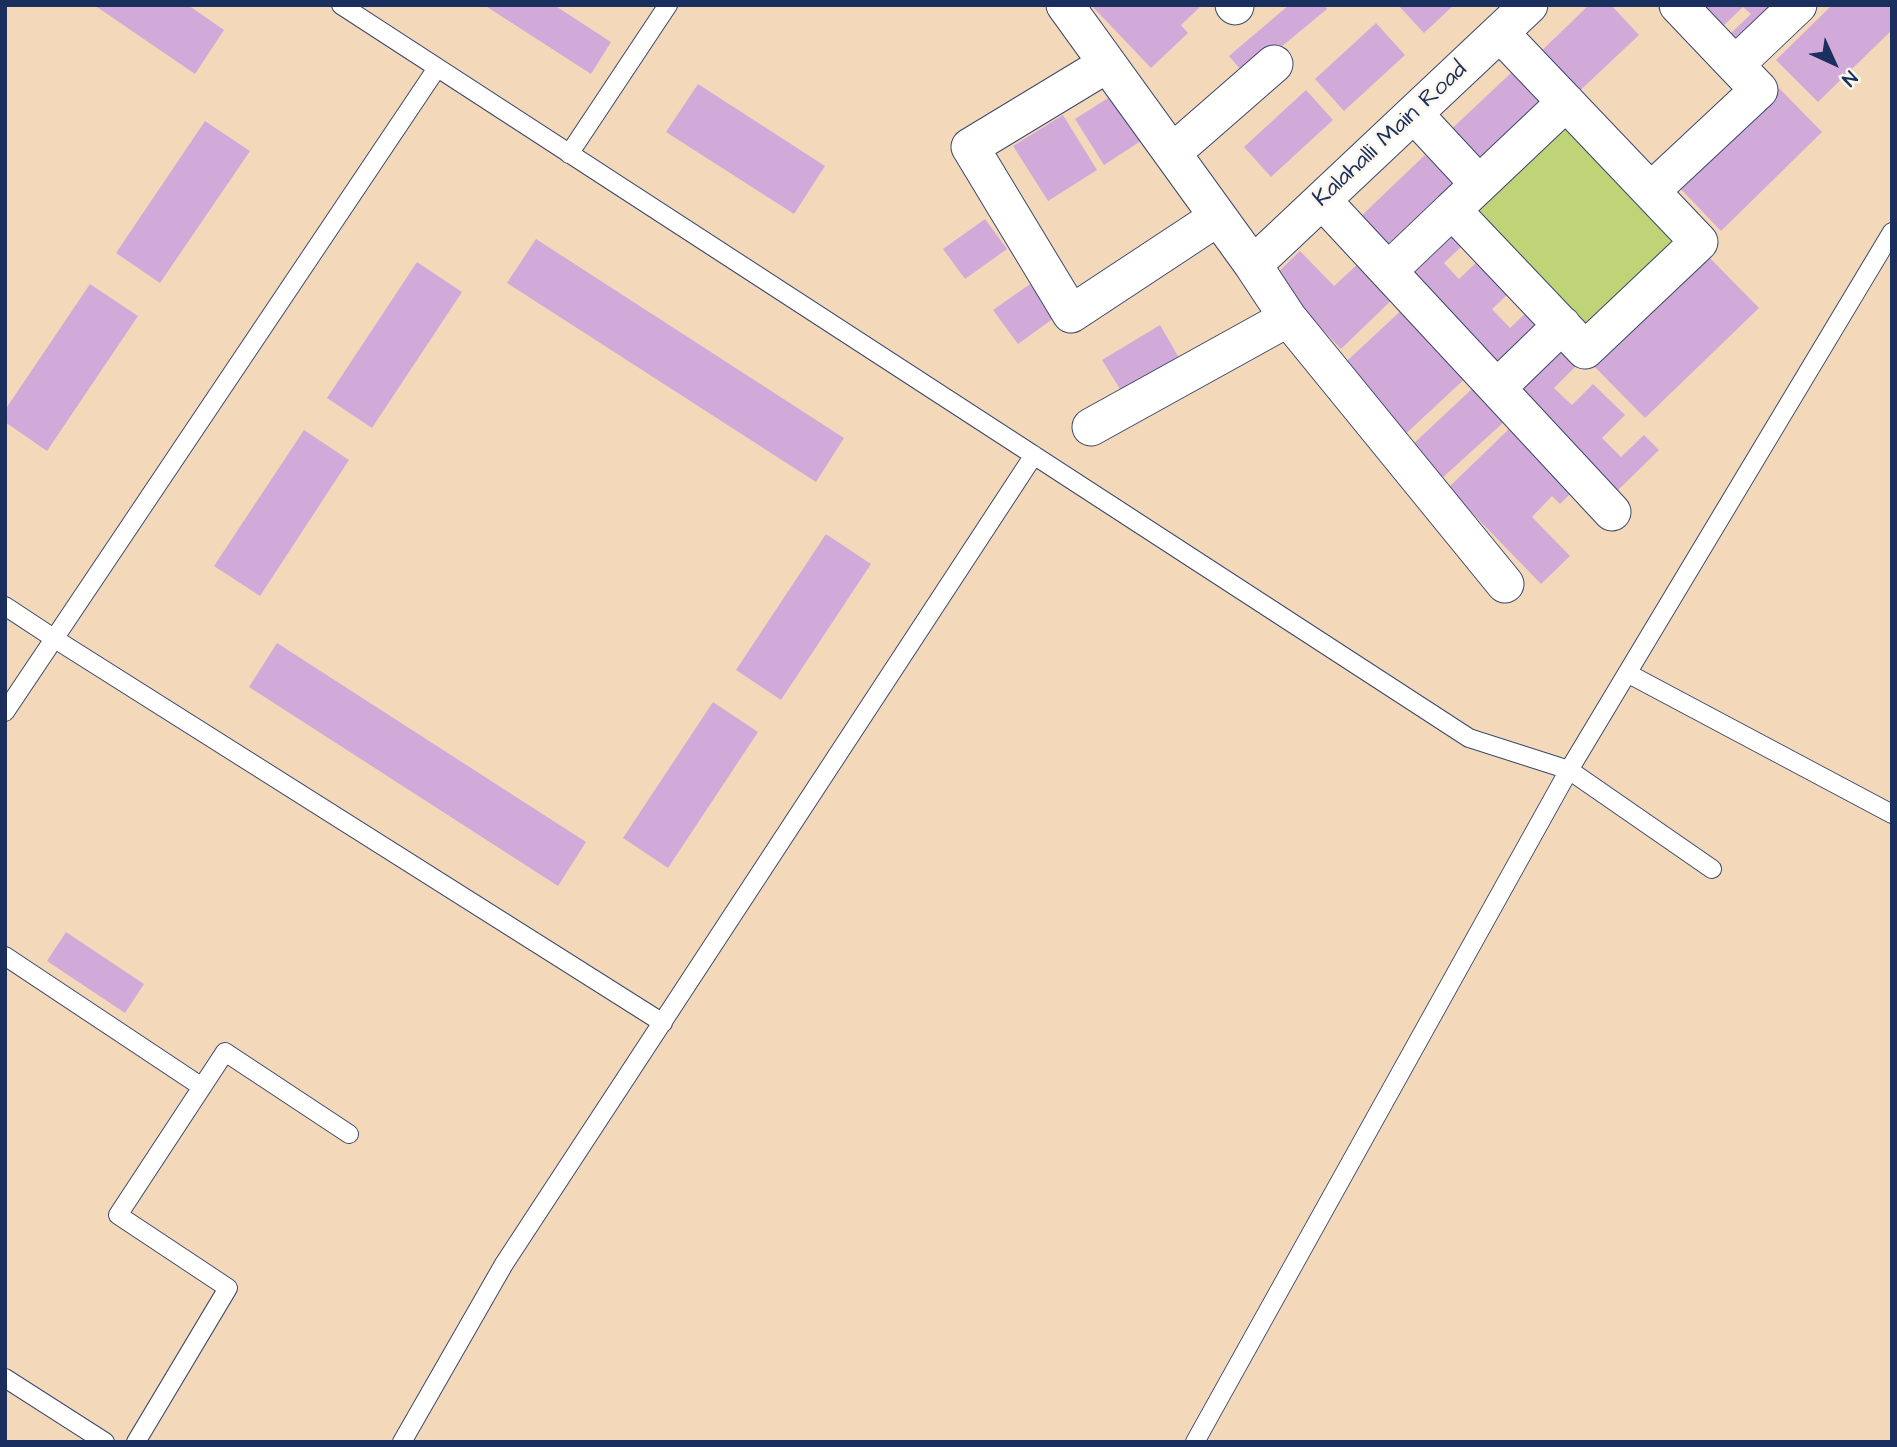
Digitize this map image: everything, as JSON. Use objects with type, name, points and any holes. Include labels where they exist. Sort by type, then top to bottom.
[{"type":"street","name":"Kalahalli Main Road","points":[[1253,265],[1529,5]]},
{"type":"street","points":[[1651,191],[1759,90],[1678,5]]},
{"type":"street","points":[[1735,65],[1798,5]]},
{"type":"street","points":[[1069,7],[1288,318],[1505,584]]},
{"type":"street","points":[[1452,210],[1585,350],[1699,242],[1500,33]]},
{"type":"street","points":[[1107,64],[970,147],[1070,314],[1218,217]]},
{"type":"street","points":[[1172,153],[1274,64]]},
{"type":"street","points":[[1388,271],[1566,102]]},
{"type":"street","points":[[1414,114],[1479,184]]},
{"type":"street","points":[[1322,200],[1612,512]]},
{"type":"street","points":[[1091,427],[1288,318]]},
{"type":"street","points":[[1497,388],[1562,325]]},
{"type":"lane","points":[[341,5],[362,11],[437,68],[1469,738],[1569,770],[1712,869]]},
{"type":"lane","points":[[569,154],[668,5]]},
{"type":"lane","points":[[5,712],[437,68]]},
{"type":"lane","points":[[1195,1442],[1569,770],[1892,233]]},
{"type":"lane","points":[[402,1442],[504,1264],[1034,456]]},
{"type":"lane","points":[[5,606],[663,1023]]},
{"type":"lane","points":[[1627,673],[1892,814]]},
{"type":"lane","points":[[5,956],[202,1087]]},
{"type":"lane","points":[[136,1442],[228,1288],[118,1215],[225,1052],[349,1134]]},
{"type":"lane","points":[[5,1378],[105,1442]]},
{"type":"green space","points":[[1564,126],[1674,244],[1583,330],[1472,211]]},
{"type":"building","points":[[94,5],[188,5],[224,30],[195,74]]},
{"type":"building","points":[[484,5],[554,5],[611,42],[591,74]]},
{"type":"building","points":[[1091,5],[1202,5],[1181,25],[1188,33],[1151,68]]},
{"type":"building","points":[[1289,5],[1324,5],[1327,9],[1246,76],[1229,56]]},
{"type":"building","points":[[1398,5],[1454,5],[1424,33]]},
{"type":"building","points":[[1589,5],[1611,5],[1639,35],[1571,99],[1533,59]]},
{"type":"building","points":[[1701,5],[1783,5],[1739,46],[1729,35],[1751,14],[1743,7],[1721,28]]},
{"type":"building","points":[[1832,5],[1892,5],[1892,30],[1818,102],[1776,60]]},
{"type":"building","points":[[1376,23],[1405,55],[1344,111],[1315,79]]},
{"type":"building","points":[[1512,72],[1548,110],[1480,174],[1444,136]]},
{"type":"building","points":[[698,84],[825,166],[794,214],[666,132]]},
{"type":"building","points":[[1779,88],[1822,132],[1721,231],[1678,186]]},
{"type":"building","points":[[1306,90],[1333,120],[1271,177],[1244,147]]},
{"type":"building","points":[[1116,93],[1144,139],[1104,165],[1075,119]]},
{"type":"building","points":[[1063,115],[1097,170],[1048,201],[1013,146]]},
{"type":"building","points":[[205,121],[250,151],[160,283],[116,253]]},
{"type":"building","points":[[1425,155],[1462,192],[1394,257],[1358,219]]},
{"type":"building","points":[[985,219],[1007,249],[965,279],[943,249]]},
{"type":"building","points":[[1452,233],[1464,244],[1444,263],[1459,279],[1479,260],[1510,292],[1492,309],[1510,328],[1528,311],[1538,322],[1491,368],[1405,278]]},
{"type":"building","points":[[536,239],[844,438],[816,482],[507,283]]},
{"type":"building","points":[[1300,251],[1334,286],[1359,263],[1401,291],[1341,349],[1273,277]]},
{"type":"building","points":[[1704,252],[1759,308],[1645,418],[1591,363]]},
{"type":"building","points":[[417,262],[462,292],[372,428],[327,398]]},
{"type":"building","points":[[90,284],[138,316],[47,451],[5,422],[5,410]]},
{"type":"building","points":[[1030,284],[1054,318],[1018,344],[993,310]]},
{"type":"building","points":[[1407,305],[1471,373],[1398,441],[1334,373]]},
{"type":"building","points":[[1160,325],[1182,363],[1125,397],[1102,360]]},
{"type":"building","points":[[1560,351],[1576,366],[1554,388],[1572,405],[1593,384],[1625,415],[1602,438],[1621,457],[1644,435],[1659,450],[1611,497],[1513,399]]},
{"type":"building","points":[[1474,387],[1505,421],[1440,480],[1410,447]]},
{"type":"building","points":[[1510,428],[1572,492],[1560,504],[1552,496],[1532,517],[1570,556],[1541,584],[1448,488]]},
{"type":"building","points":[[304,430],[349,460],[260,596],[214,566]]},
{"type":"building","points":[[826,534],[871,564],[781,700],[736,670]]},
{"type":"building","points":[[277,643],[586,842],[558,886],[249,687]]},
{"type":"building","points":[[713,702],[758,732],[668,868],[623,838]]},
{"type":"building","points":[[66,932],[144,984],[125,1013],[47,961]]}]
